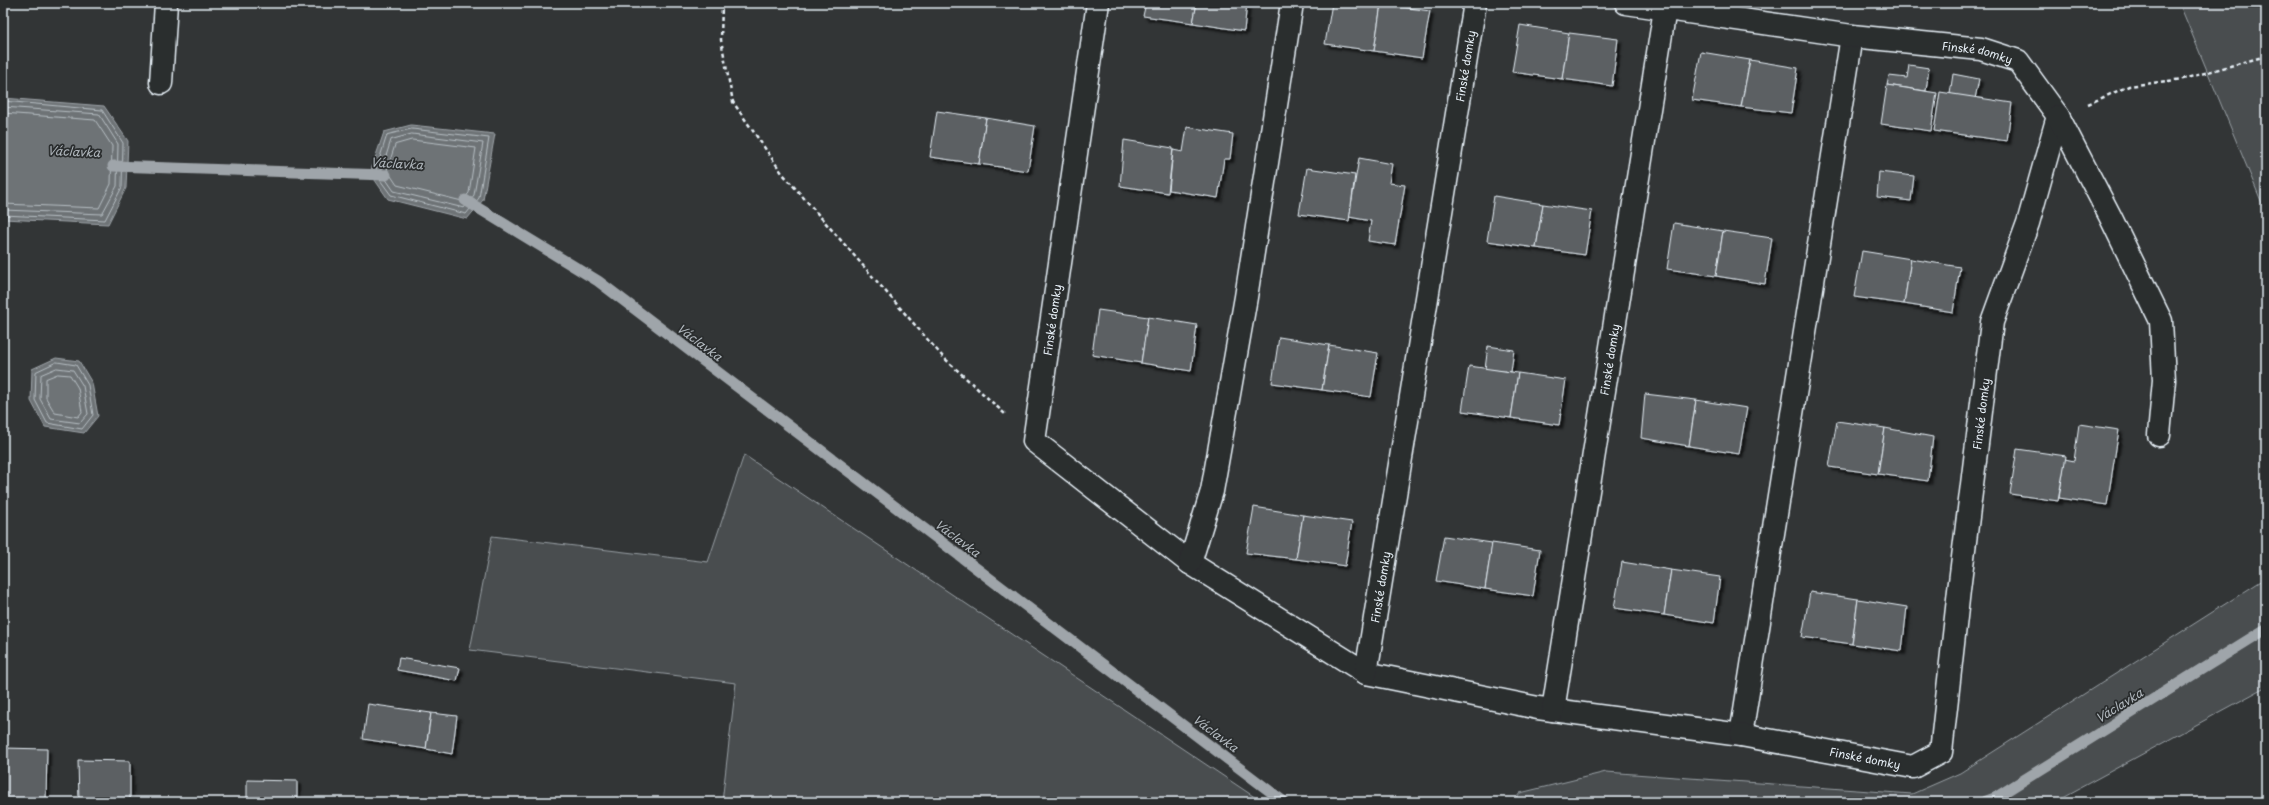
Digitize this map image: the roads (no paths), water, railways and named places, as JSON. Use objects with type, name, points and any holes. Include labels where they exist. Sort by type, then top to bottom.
[{"type":"street","points":[[161,83],[166,3]]},
{"type":"street","name":"Finské domky","points":[[1098,3],[1034,441],[1190,563],[1366,673],[1553,710],[1741,735],[1913,767],[1941,752],[1959,590],[1992,322],[2028,223],[2058,116],[2018,61],[1982,49],[1852,36],[1626,3]]},
{"type":"street","points":[[1190,563],[1212,491],[1248,289],[1292,3]]},
{"type":"street","name":"Finské domky","points":[[1366,673],[1475,3]]},
{"type":"street","name":"Finské domky","points":[[1553,710],[1665,9]]},
{"type":"street","points":[[1741,735],[1852,36]]},
{"type":"street","points":[[2058,116],[2110,216],[2161,321],[2164,380],[2159,435]]},
{"type":"water","points":[[3,98],[104,106],[128,141],[126,188],[108,224],[3,219]]},
{"type":"water","points":[[411,125],[495,134],[483,200],[467,219],[388,199],[370,173],[384,132]]},
{"type":"water","points":[[56,358],[79,361],[92,383],[98,416],[84,433],[45,427],[31,401],[32,369]]},
{"type":"waterway","name":"Václavka","points":[[113,166],[386,175]]},
{"type":"waterway","name":"Václavka","points":[[465,200],[598,281],[1284,802]]},
{"type":"waterway","name":"Václavka","points":[[1984,802],[1995,798],[2266,629]]}]
